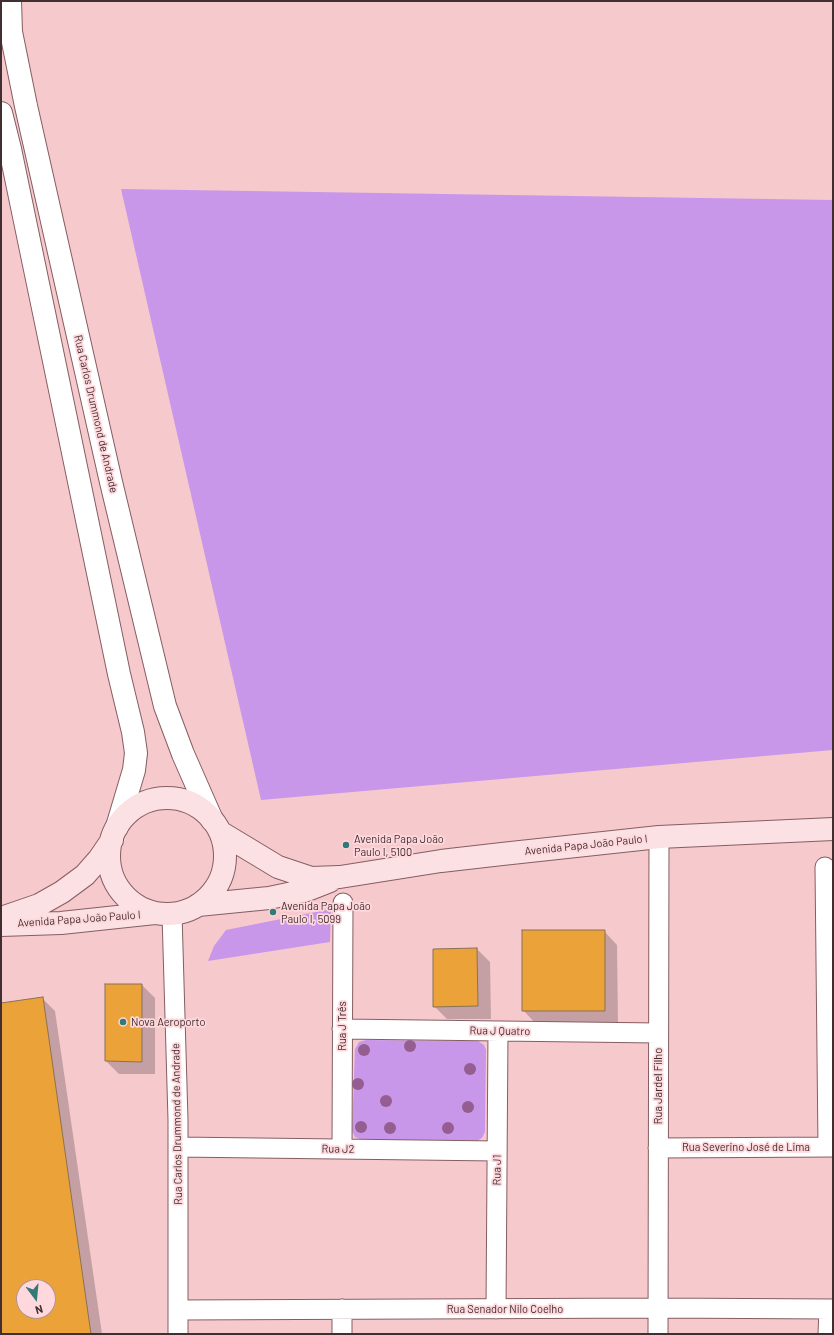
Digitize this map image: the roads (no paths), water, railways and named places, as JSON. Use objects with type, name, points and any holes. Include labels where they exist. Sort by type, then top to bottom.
[{"type":"main road","points":[[177,799],[191,803],[202,810],[216,826],[224,845],[226,859],[218,885],[209,896],[198,905],[186,911],[165,913],[144,909],[132,902],[122,893],[110,868],[109,854],[115,833],[126,816],[137,807],[149,801],[177,799]]},
{"type":"main road","name":"Avenida Papa João Paulo I","points":[[216,826],[278,867],[311,878],[340,877],[441,861],[659,838],[833,829]]},
{"type":"main road","name":"Avenida Papa João Paulo I","points":[[1,918],[39,905],[62,892],[85,875],[99,859],[115,833]]},
{"type":"main road","name":"Avenida Papa João Paulo I","points":[[198,905],[268,898],[307,890],[340,877]]},
{"type":"main road","name":"Avenida Papa João Paulo I","points":[[1,925],[61,923],[165,913]]},
{"type":"street","name":"Rua Carlos Drummond de Andrade","points":[[10,1],[11,32],[30,122],[111,482],[166,706],[183,754],[216,826]]},
{"type":"street","points":[[1,114],[10,149],[114,650],[133,732],[136,753],[134,770],[115,833]]},
{"type":"street","name":"Rua Jardel Filho","points":[[658,1334],[659,838]]},
{"type":"street","points":[[825,867],[830,1008],[831,1147]]},
{"type":"street","name":"Rua J Três","points":[[342,1149],[343,903]]},
{"type":"street","name":"Rua Carlos Drummond de Andrade","points":[[165,913],[178,1147],[178,1334]]},
{"type":"street","name":"Rua J Quatro","points":[[342,1029],[658,1033]]},
{"type":"street","name":"Rua J1","points":[[496,1309],[498,1031]]},
{"type":"street","name":"Rua J2","points":[[178,1147],[497,1151]]},
{"type":"street","name":"Rua Severino José de Lima","points":[[658,1148],[831,1147]]},
{"type":"street","name":"Rua Senador Nilo Coelho","points":[[178,1310],[658,1308],[831,1309]]},
{"type":"street","points":[[342,1309],[342,1334]]},
{"type":"street","points":[[828,1334],[831,1309]]},
{"type":"place","name":"Avenida Papa João Paulo I, 5100","points":[[346,845]]},
{"type":"place","name":"Avenida Papa João Paulo I, 5099","points":[[273,912]]},
{"type":"place","name":"Nova Aeroporto","points":[[123,1022]]}]
